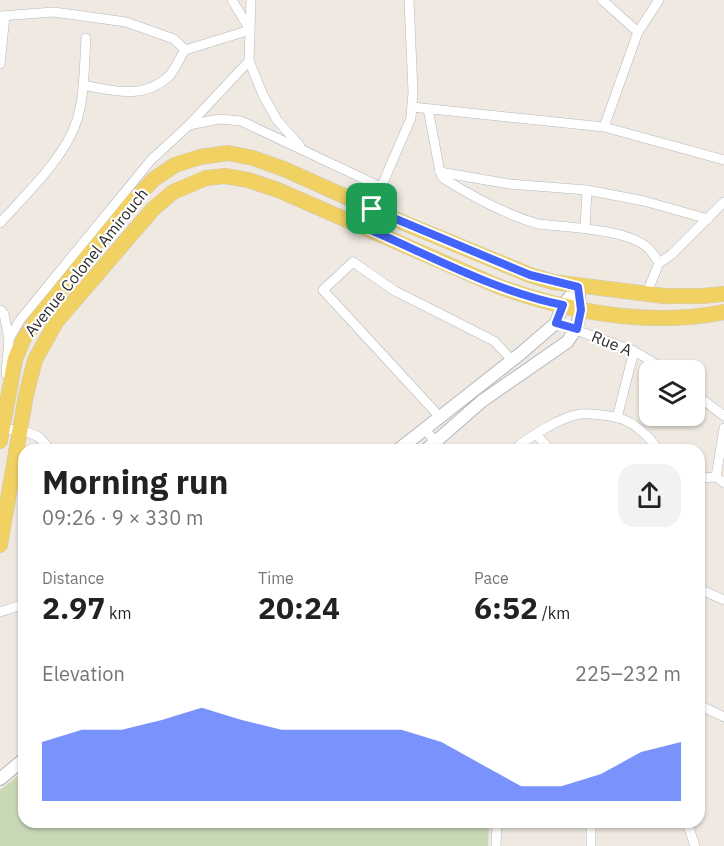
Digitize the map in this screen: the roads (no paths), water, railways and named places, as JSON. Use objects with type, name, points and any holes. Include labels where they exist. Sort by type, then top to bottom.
[{"type":"main road","name":"Avenue Colonel Amirouch","points":[[1,433],[15,360],[23,340],[36,320],[134,200],[154,179],[175,165],[200,157],[228,153],[253,158],[284,169],[372,209],[530,275],[578,287],[646,295],[724,294]]},
{"type":"main road","name":"Avenue Colonel Amirouch","points":[[0,545],[20,429],[35,360],[56,322],[153,209],[173,192],[206,178],[225,176],[248,180],[278,190],[500,287],[535,299],[581,310],[654,318],[724,312]]},
{"type":"street","points":[[232,0],[250,30]]},
{"type":"street","points":[[251,0],[249,61],[263,95],[277,120],[306,152]]},
{"type":"street","points":[[364,227],[411,118],[409,0]]},
{"type":"street","points":[[602,0],[638,32]]},
{"type":"street","points":[[604,127],[638,32],[659,0]]},
{"type":"street","points":[[0,64],[2,16],[54,12],[126,22],[174,39],[185,50]]},
{"type":"street","points":[[83,85],[131,93],[151,88],[171,74],[185,50],[250,30]]},
{"type":"street","points":[[0,224],[63,149],[77,121],[83,85],[86,38]]},
{"type":"street","points":[[9,339],[20,321],[151,160],[189,125],[249,61]]},
{"type":"street","points":[[412,107],[604,127],[724,160]]},
{"type":"street","points":[[428,109],[443,178],[493,207],[528,221],[611,233],[641,243],[649,249],[659,263]]},
{"type":"street","points":[[189,125],[219,119],[241,121],[381,187]]},
{"type":"street","points":[[440,172],[509,184],[587,190],[644,201],[708,219]]},
{"type":"street","points":[[585,228],[587,190]]},
{"type":"street","points":[[646,295],[659,263],[724,202]]},
{"type":"street","points":[[439,416],[323,290],[353,262],[395,291],[494,341],[512,360]]},
{"type":"street","points":[[405,444],[556,323],[563,305],[578,287]]},
{"type":"street","points":[[437,444],[482,401],[567,342],[577,329],[581,310],[578,287]]},
{"type":"street","points":[[2,312],[20,321]]},
{"type":"street","points":[[2,312],[9,339],[6,370],[8,397]]},
{"type":"street","name":"Rue A","points":[[556,323],[634,351],[649,360]]},
{"type":"street","points":[[617,418],[634,351]]},
{"type":"street","points":[[705,401],[724,416]]},
{"type":"street","points":[[520,444],[527,438],[580,414],[624,419],[642,432],[652,444]]},
{"type":"street","points":[[424,428],[432,444]]},
{"type":"street","points":[[705,479],[720,480],[724,428]]},
{"type":"street","points":[[1,433],[20,429],[39,437],[45,444]]},
{"type":"street","points":[[536,434],[545,444]]},
{"type":"street","points":[[705,592],[724,600]]},
{"type":"street","points":[[0,612],[18,606]]},
{"type":"street","points":[[705,708],[724,717]]},
{"type":"street","points":[[0,779],[18,764]]},
{"type":"street","points":[[496,846],[497,828]]},
{"type":"street","points":[[591,828],[591,846]]},
{"type":"street","points":[[689,828],[695,846]]}]
